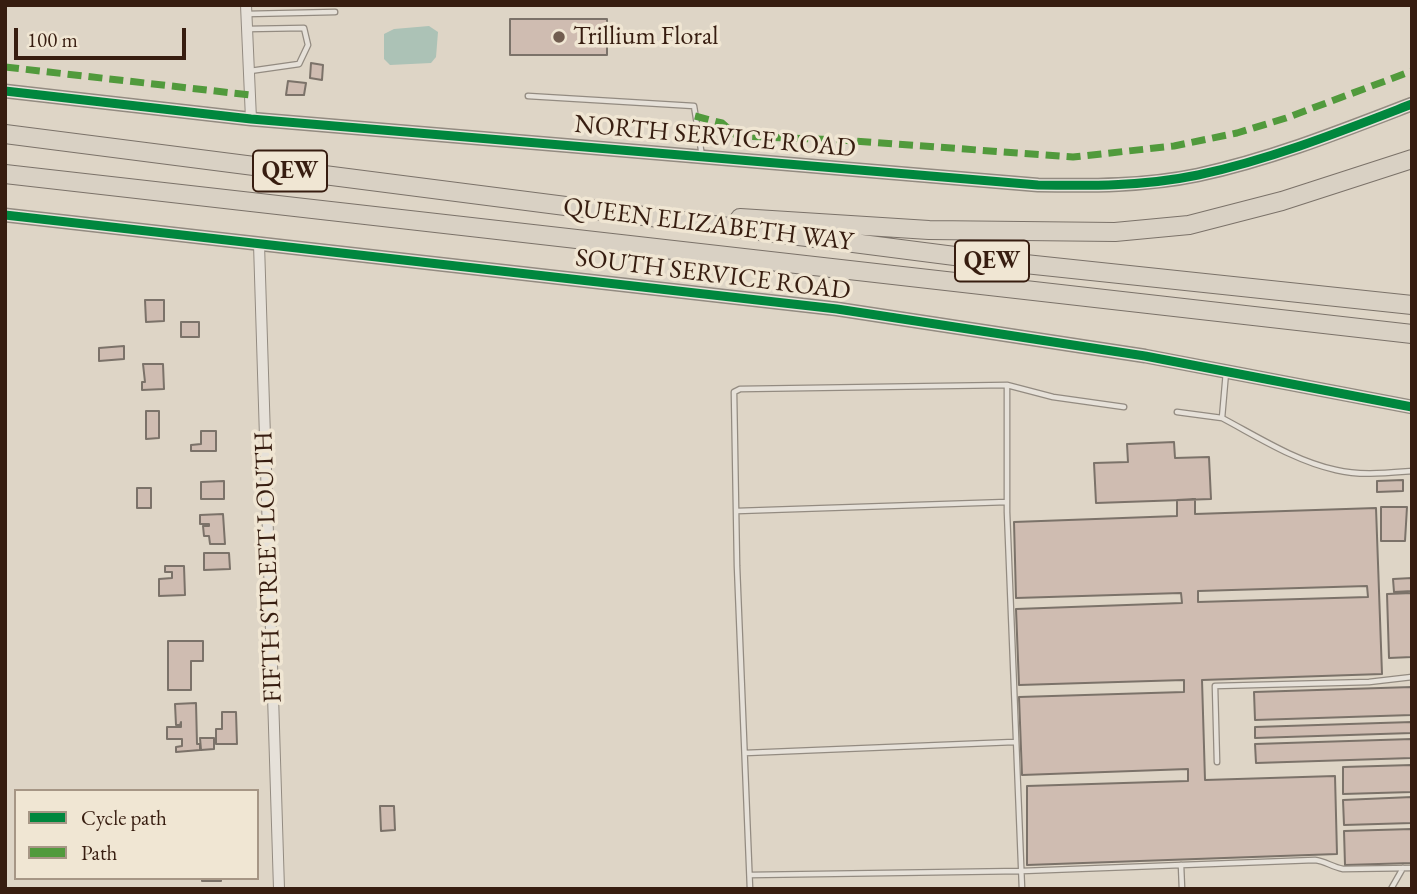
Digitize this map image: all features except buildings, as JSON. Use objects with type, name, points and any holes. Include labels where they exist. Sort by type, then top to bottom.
[{"type":"highway","name":"QUEEN ELIZABETH WAY","points":[[5,134],[978,259],[1412,305]]},
{"type":"highway","points":[[574,207],[929,230],[1115,232],[1189,225],[1282,201],[1412,159]]},
{"type":"highway","name":"QUEEN ELIZABETH WAY","points":[[5,174],[1412,334]]},
{"type":"street","points":[[246,10],[251,120]]},
{"type":"street","name":"NORTH SERVICE ROAD","points":[[5,91],[251,120],[1038,185],[1096,186],[1199,175],[1292,149],[1412,104]]},
{"type":"street","name":"SOUTH SERVICE ROAD","points":[[5,215],[837,309],[1145,356],[1412,407]]},
{"type":"street","name":"FIFTH STREET LOUTH","points":[[258,244],[279,889]]},
{"type":"lane","points":[[246,10],[335,12]]},
{"type":"lane","points":[[247,29],[304,28],[309,45],[299,64],[249,71]]},
{"type":"lane","points":[[528,96],[694,106],[702,157]]},
{"type":"lane","points":[[1222,418],[1226,371]]},
{"type":"lane","points":[[1007,385],[1007,502],[1014,743],[1022,889]]},
{"type":"lane","points":[[750,889],[734,392],[740,389],[1007,385],[1053,397],[1124,407]]},
{"type":"lane","points":[[1177,412],[1222,418],[1293,456],[1336,470],[1366,474],[1412,471]]},
{"type":"lane","points":[[737,511],[1007,502]]},
{"type":"lane","points":[[1217,762],[1215,686],[1368,682],[1412,677]]},
{"type":"lane","points":[[744,753],[1014,743]]},
{"type":"lane","points":[[750,875],[1022,871],[1315,860],[1343,869],[1412,868]]},
{"type":"lane","points":[[1181,865],[1182,889]]},
{"type":"lane","points":[[1391,889],[1403,868]]},
{"type":"shaded area","points":[[429,26],[438,32],[436,57],[431,63],[390,65],[384,59],[384,34],[394,29]]},
{"type":"marked path","points":[[5,67],[250,95]]},
{"type":"marked path","points":[[695,116],[722,123],[737,136],[841,140],[1073,157],[1174,146],[1237,133],[1286,118],[1412,71]]},
{"type":"cycle path","points":[[5,91],[251,119],[1038,185],[1138,183],[1198,175],[1280,153],[1412,104]]},
{"type":"cycle path","points":[[5,215],[837,309],[1145,356],[1412,407]]},
{"type":"place","name":"Trillium Floral","points":[[559,37]]}]
